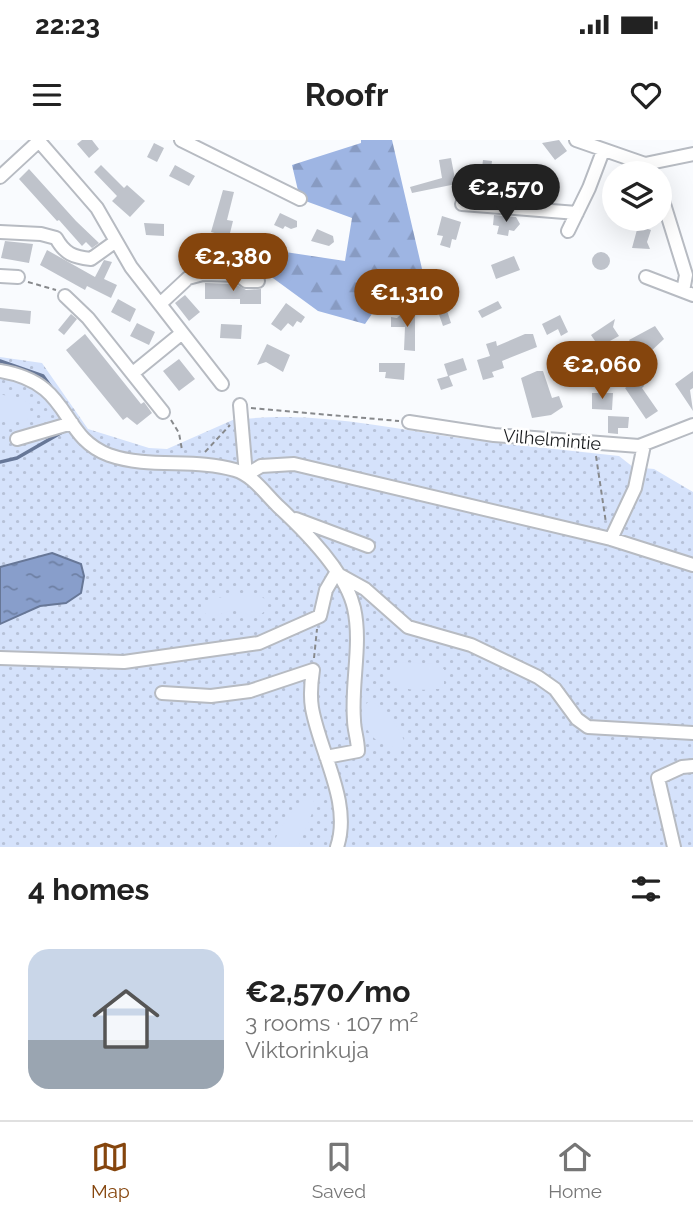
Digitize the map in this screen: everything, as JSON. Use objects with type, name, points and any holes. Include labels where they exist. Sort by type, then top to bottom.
[{"type":"street","points":[[3,168],[39,140],[97,208],[131,267],[222,384]]},
{"type":"street","points":[[181,140],[300,199]]},
{"type":"street","points":[[576,140],[631,161]]},
{"type":"street","points":[[568,231],[603,151]]},
{"type":"street","points":[[672,162],[693,154]]},
{"type":"street","points":[[462,204],[577,213]]},
{"type":"street","points":[[646,277],[688,293],[686,275],[672,230]]},
{"type":"street","points":[[0,232],[56,238],[64,252],[75,258],[91,259],[116,241]]},
{"type":"street","points":[[160,304],[188,278],[203,274],[238,275],[246,281],[258,281]]},
{"type":"street","points":[[0,276],[18,277]]},
{"type":"street","points":[[65,296],[88,318],[163,412]]},
{"type":"street","points":[[133,373],[182,333]]},
{"type":"street","points":[[0,371],[22,375],[42,385],[72,424],[93,446],[107,454],[225,468],[246,474],[316,542],[354,607],[357,627],[354,721],[358,751],[326,757]]},
{"type":"street","points":[[240,409],[246,474]]},
{"type":"street","name":"Vilhelmintie","points":[[408,422],[481,434],[595,444],[644,445],[693,425]]},
{"type":"street","points":[[17,439],[72,424]]},
{"type":"street","points":[[611,540],[635,488],[644,445]]},
{"type":"street","points":[[246,474],[261,466],[294,464],[611,540],[693,565]]},
{"type":"street","points":[[292,519],[368,546]]},
{"type":"street","points":[[0,658],[124,662],[259,643],[320,616],[326,590],[335,573]]},
{"type":"street","points":[[335,573],[365,589],[408,627],[471,645],[538,677],[555,689],[577,719],[588,727],[693,733]]},
{"type":"street","points":[[162,693],[211,696],[250,691],[313,670],[312,709],[340,810],[342,830],[337,847]]},
{"type":"street","points":[[674,847],[658,778],[682,767],[693,766]]},
{"type":"path","points":[[18,277],[50,287],[65,296]]},
{"type":"path","points":[[189,465],[240,409],[408,422]]},
{"type":"path","points":[[163,412],[179,433],[189,465]]},
{"type":"path","points":[[595,444],[606,526],[611,540]]},
{"type":"path","points":[[313,670],[320,616]]},
{"type":"shaded area","points":[[0,357],[42,363],[88,429],[149,448],[167,449],[235,419],[247,445],[245,419],[325,419],[479,441],[619,456],[633,467],[654,469],[693,492],[693,847],[0,847]]},
{"type":"shaded area","points":[[0,394],[29,402],[31,415],[27,420],[0,422]]},
{"type":"shaded area","points":[[234,594],[258,594],[266,600],[267,609],[258,617],[233,610],[212,617],[200,611],[202,602]]},
{"type":"shaded area","points":[[402,662],[432,664],[444,669],[444,685],[441,689],[414,690],[395,684],[390,679],[390,665]]},
{"type":"shaded area","points":[[369,701],[380,707],[396,725],[405,743],[401,747],[385,745],[368,731],[362,708]]},
{"type":"shaded area","points":[[306,798],[313,800],[315,806],[299,845],[272,847],[286,820]]},
{"type":"green space","points":[[361,140],[392,140],[426,286],[381,301],[365,324],[318,311],[266,273],[272,250],[345,261],[352,218],[300,199],[292,165],[361,143]]},
{"type":"water","points":[[52,553],[81,564],[84,576],[81,593],[66,603],[40,606],[0,624],[0,567]]},
{"type":"building","points":[[82,140],[92,140],[99,149],[89,158],[77,144]]},
{"type":"building","points":[[559,140],[567,151],[555,160],[542,143]]},
{"type":"building","points":[[154,143],[164,148],[157,162],[147,157]]},
{"type":"building","points":[[451,158],[456,184],[412,193],[410,187],[442,178],[439,160]]},
{"type":"building","points":[[483,160],[492,161],[490,176],[492,173],[502,182],[494,191],[485,183],[489,177],[481,176]]},
{"type":"building","points":[[101,165],[124,188],[127,185],[145,201],[130,217],[112,201],[117,196],[94,172]]},
{"type":"building","points":[[175,165],[195,176],[189,186],[169,176]]},
{"type":"building","points":[[29,169],[99,243],[92,248],[86,242],[82,246],[59,220],[57,221],[19,179]]},
{"type":"building","points":[[522,177],[536,178],[534,198],[521,197]]},
{"type":"building","points":[[223,190],[234,192],[227,220],[233,221],[229,237],[211,232]]},
{"type":"building","points":[[280,213],[297,221],[297,227],[291,229],[285,226],[283,229],[274,225]]},
{"type":"building","points":[[494,215],[516,217],[520,224],[514,231],[509,230],[508,236],[497,234],[499,226],[493,225]]},
{"type":"building","points":[[442,216],[461,222],[456,240],[452,239],[450,248],[440,245],[443,236],[437,235]]},
{"type":"building","points":[[144,223],[164,224],[164,236],[146,235]]},
{"type":"building","points":[[317,229],[333,236],[334,242],[329,246],[311,241]]},
{"type":"building","points":[[637,231],[651,231],[647,242],[650,249],[632,248]]},
{"type":"building","points":[[5,241],[33,244],[29,263],[1,258]]},
{"type":"building","points":[[181,246],[197,246],[196,260],[180,260]]},
{"type":"building","points":[[47,250],[95,277],[104,260],[112,262],[104,279],[117,285],[111,298],[87,286],[85,290],[40,265]]},
{"type":"building","points":[[601,252],[607,255],[610,261],[607,267],[601,270],[595,267],[592,261],[595,255]]},
{"type":"building","points":[[514,256],[520,270],[496,279],[491,265]]},
{"type":"building","points":[[205,283],[235,284],[246,290],[261,289],[261,304],[240,304],[240,299],[205,299]]},
{"type":"building","points":[[437,294],[442,295],[451,323],[443,326],[437,309],[425,313],[421,301]]},
{"type":"building","points":[[185,295],[200,312],[189,321],[175,303]]},
{"type":"building","points":[[118,299],[136,309],[130,322],[111,312]]},
{"type":"building","points":[[498,301],[502,308],[482,318],[478,311]]},
{"type":"building","points":[[286,303],[305,317],[293,327],[288,323],[281,331],[271,324]]},
{"type":"building","points":[[0,308],[31,311],[30,324],[0,321]]},
{"type":"building","points":[[403,312],[415,312],[415,351],[404,350],[405,327],[391,327],[391,317],[397,318]]},
{"type":"building","points":[[71,314],[77,319],[64,335],[58,330]]},
{"type":"building","points":[[560,315],[568,332],[561,336],[558,329],[547,335],[542,324]]},
{"type":"building","points":[[615,319],[613,327],[619,336],[599,347],[591,335]]},
{"type":"building","points":[[137,323],[155,332],[149,345],[130,336]]},
{"type":"building","points":[[221,324],[242,325],[241,339],[220,338]]},
{"type":"building","points":[[655,326],[664,339],[649,353],[647,351],[640,356],[629,340]]},
{"type":"building","points":[[85,334],[141,404],[144,402],[152,413],[137,425],[127,417],[123,420],[66,350]]},
{"type":"building","points":[[525,334],[533,334],[537,347],[502,361],[504,368],[492,372],[494,377],[483,380],[477,360],[490,356],[486,344],[496,341],[497,346]]},
{"type":"building","points":[[267,344],[290,355],[283,372],[266,362],[257,365]]},
{"type":"building","points":[[463,358],[467,370],[449,376],[453,386],[441,390],[437,379],[448,376],[444,364]]},
{"type":"building","points":[[179,359],[195,379],[179,391],[163,371]]},
{"type":"building","points":[[379,363],[405,363],[404,380],[385,378],[386,372],[379,372]]},
{"type":"building","points":[[576,369],[596,369],[596,386],[575,386]]},
{"type":"building","points":[[543,371],[552,398],[559,396],[563,407],[551,415],[532,418],[521,378]]},
{"type":"building","points":[[693,371],[693,388],[690,390],[693,411],[675,384]]},
{"type":"building","points":[[639,378],[644,386],[642,388],[658,411],[646,419],[625,388]]},
{"type":"building","points":[[592,393],[613,393],[612,410],[592,409]]},
{"type":"building","points":[[608,416],[629,417],[628,428],[618,428],[618,434],[608,433]]},
{"type":"waterway","points":[[0,361],[43,376],[54,391]]},
{"type":"waterway","points":[[0,462],[17,458],[64,431]]}]
